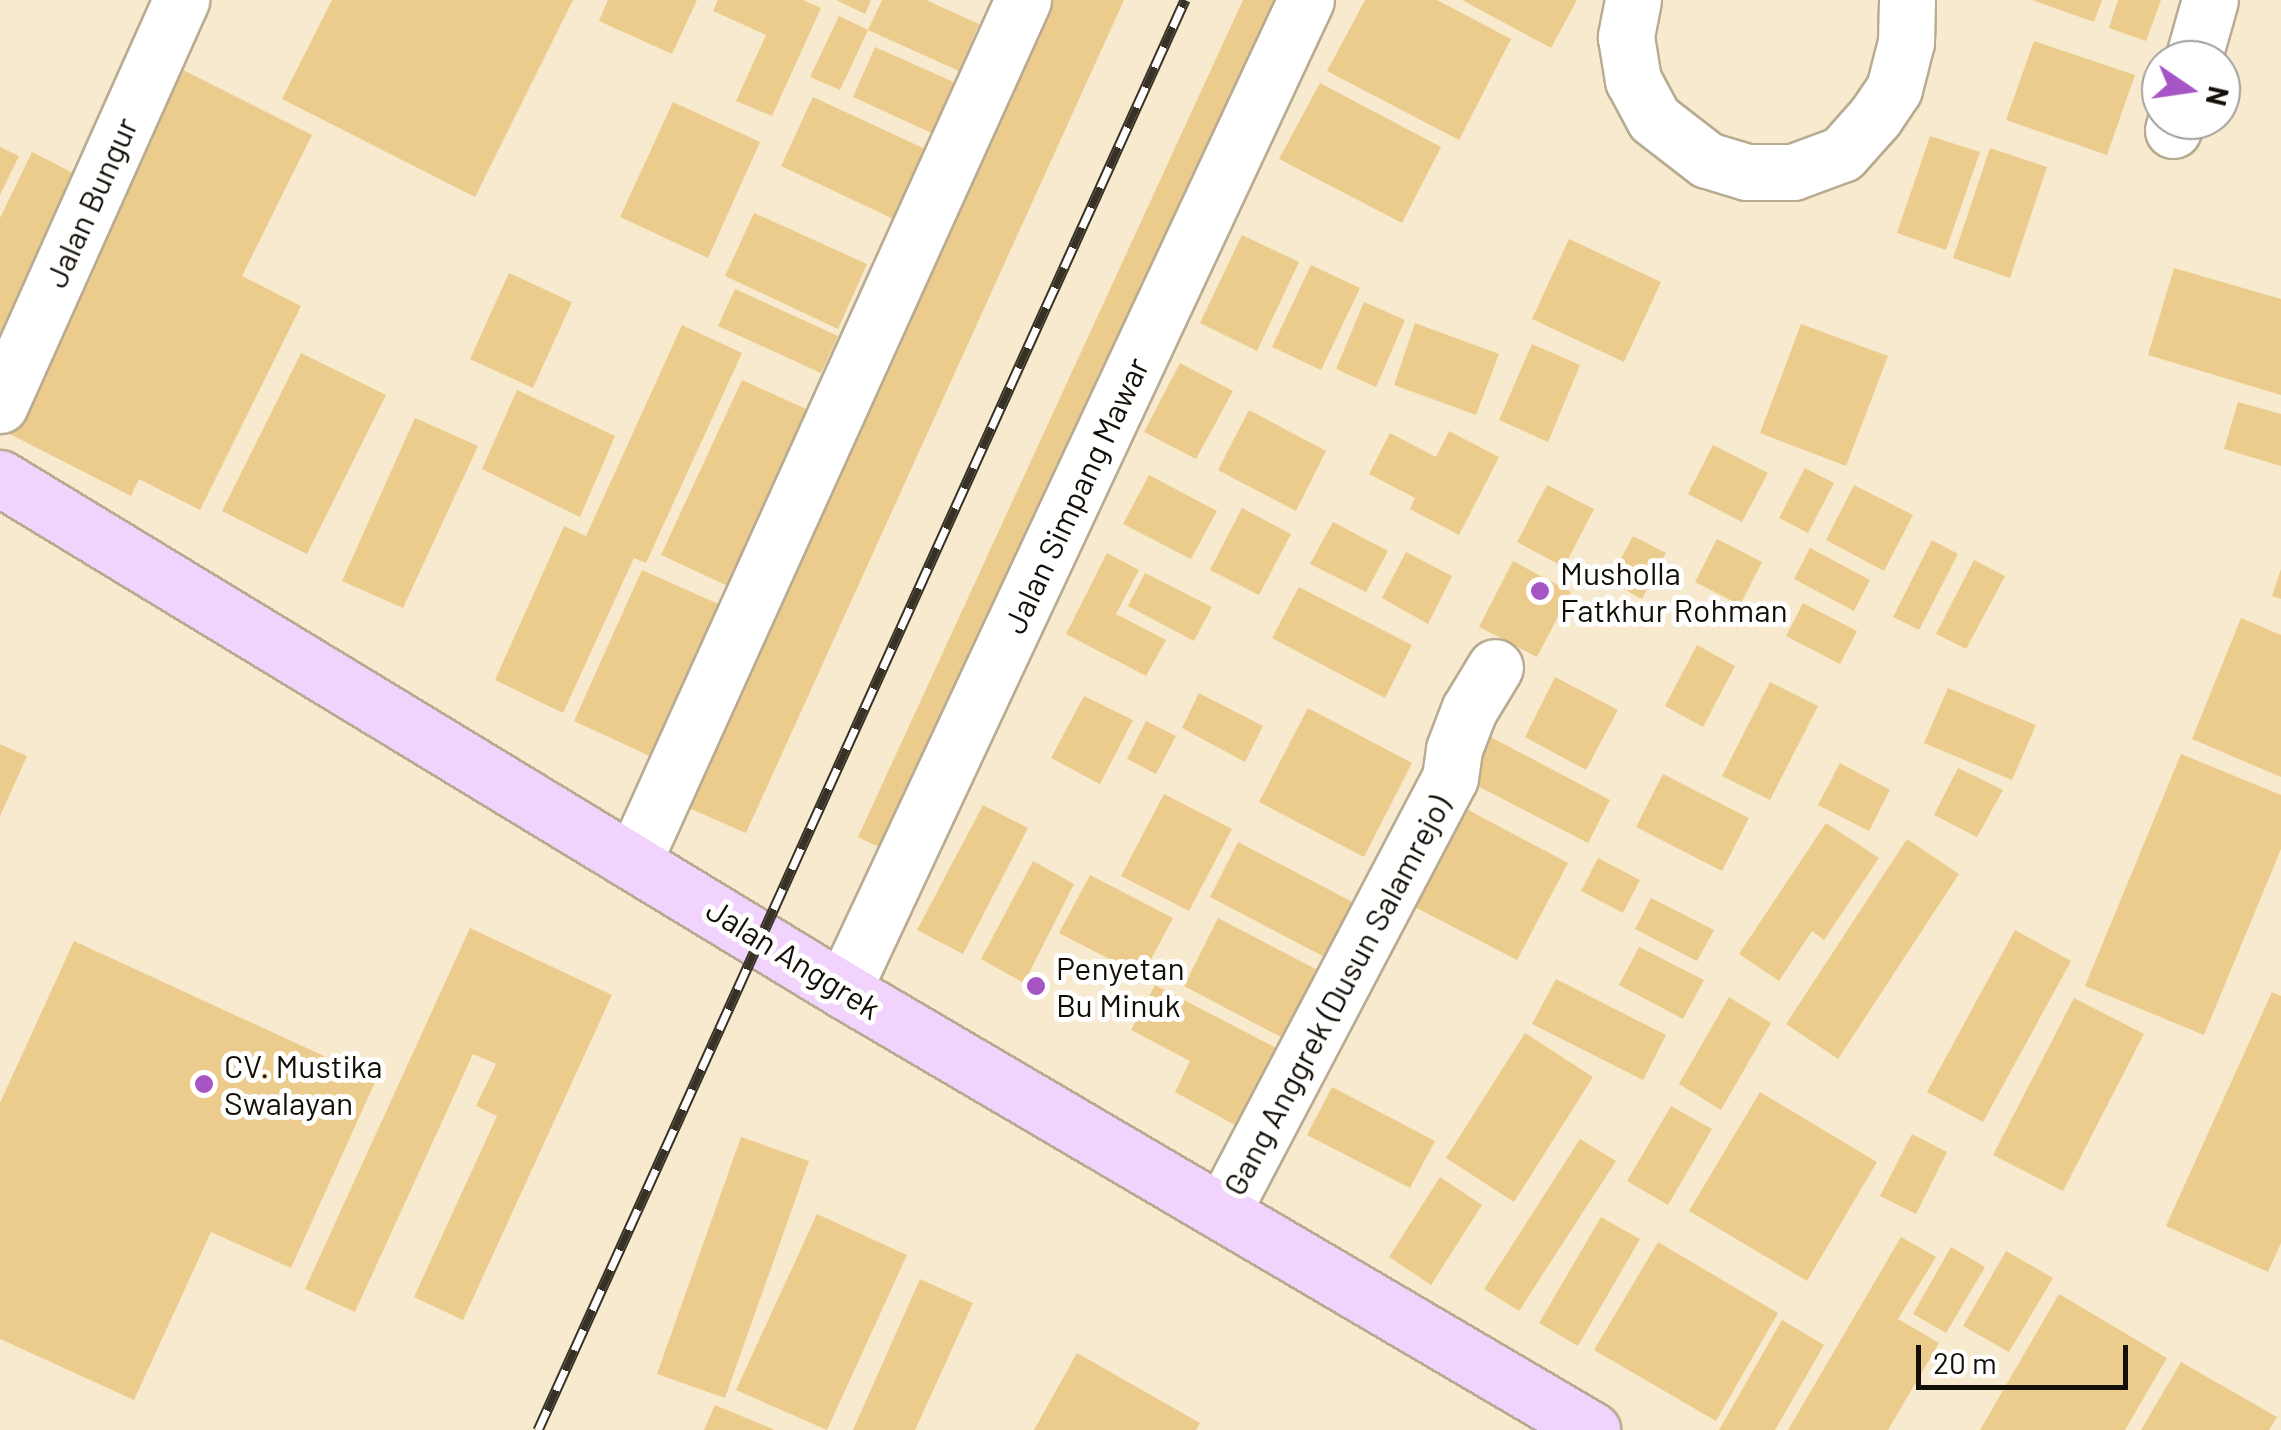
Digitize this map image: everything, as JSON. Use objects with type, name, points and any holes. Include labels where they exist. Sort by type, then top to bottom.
[{"type":"main road","name":"Jalan Anggrek","points":[[0,478],[843,990],[1592,1430]]},
{"type":"street","name":"Jalan Bungur","points":[[0,404],[181,0]]},
{"type":"street","points":[[634,860],[1023,0]]},
{"type":"street","name":"Jalan Simpang Mawar","points":[[843,990],[1306,0]]},
{"type":"street","points":[[1634,0],[1626,36],[1633,80],[1654,119],[1707,160],[1747,172],[1792,172],[1842,154],[1876,117],[1894,89],[1906,42],[1907,0]]},
{"type":"street","points":[[2199,40],[2210,0]]},
{"type":"street","name":"Gang Anggrek (Dusun Salamrejo)","points":[[1222,1212],[1450,778],[1454,749],[1469,710],[1495,667]]},
{"type":"building","points":[[332,0],[573,0],[475,197],[282,99]]},
{"type":"building","points":[[608,0],[697,0],[672,54],[599,21]]},
{"type":"building","points":[[718,0],[803,0],[821,8],[772,116],[736,101],[766,35],[713,11]]},
{"type":"building","points":[[836,0],[871,0],[865,14]]},
{"type":"building","points":[[882,0],[926,0],[979,24],[959,71],[868,30]]},
{"type":"building","points":[[1050,0],[1124,0],[746,833],[684,806]]},
{"type":"building","points":[[1243,0],[1300,0],[904,859],[858,837]]},
{"type":"building","points":[[1365,0],[1437,0],[1511,39],[1459,140],[1327,71]]},
{"type":"building","points":[[1462,0],[1577,0],[1551,48]]},
{"type":"building","points":[[2032,0],[2102,0],[2094,22]]},
{"type":"building","points":[[2118,0],[2161,0],[2146,40],[2109,28]]},
{"type":"building","points":[[839,16],[868,30],[840,90],[810,77]]},
{"type":"building","points":[[2034,41],[2135,75],[2107,155],[2006,120]]},
{"type":"building","points":[[875,47],[958,84],[936,135],[853,97]]},
{"type":"building","points":[[179,68],[312,135],[242,276],[301,306],[200,510],[139,479],[131,496],[0,429]]},
{"type":"building","points":[[1320,83],[1441,147],[1402,223],[1279,159]]},
{"type":"building","points":[[813,97],[936,154],[904,224],[781,166]]},
{"type":"building","points":[[673,102],[760,142],[708,258],[620,217]]},
{"type":"building","points":[[1930,136],[1980,152],[1946,250],[1897,233]]},
{"type":"building","points":[[0,147],[19,156],[0,195]]},
{"type":"building","points":[[1990,148],[2047,167],[2010,278],[1953,258]]},
{"type":"building","points":[[32,152],[81,177],[0,339],[0,218]]},
{"type":"building","points":[[754,213],[867,264],[838,329],[725,276]]},
{"type":"building","points":[[1242,235],[1299,262],[1257,351],[1200,323]]},
{"type":"building","points":[[1569,239],[1661,282],[1624,362],[1532,319]]},
{"type":"building","points":[[1311,265],[1360,288],[1321,370],[1272,347]]},
{"type":"building","points":[[2174,268],[2281,299],[2281,395],[2148,355]]},
{"type":"building","points":[[509,273],[572,302],[533,388],[470,359]]},
{"type":"building","points":[[735,289],[838,336],[821,373],[718,326]]},
{"type":"building","points":[[1364,302],[1405,320],[1376,387],[1336,369]]},
{"type":"building","points":[[1415,323],[1499,354],[1476,415],[1394,385]]},
{"type":"building","points":[[1801,324],[1888,356],[1846,466],[1760,433]]},
{"type":"building","points":[[682,325],[742,353],[646,563],[634,558],[563,713],[495,680],[564,526],[586,536]]},
{"type":"building","points":[[1532,344],[1580,365],[1548,442],[1499,420]]},
{"type":"building","points":[[301,353],[386,395],[307,554],[222,511]]},
{"type":"building","points":[[1180,363],[1233,391],[1196,459],[1144,432]]},
{"type":"building","points":[[742,380],[826,418],[745,594],[661,555]]},
{"type":"building","points":[[517,390],[615,436],[580,517],[482,469]]},
{"type":"building","points":[[2238,402],[2281,414],[2281,466],[2224,449]]},
{"type":"building","points":[[1249,410],[1326,451],[1296,511],[1218,470]]},
{"type":"building","points":[[415,418],[478,446],[403,608],[342,581]]},
{"type":"building","points":[[1449,431],[1499,457],[1459,535],[1410,509],[1415,498],[1369,474],[1390,433],[1436,457]]},
{"type":"building","points":[[1713,445],[1768,473],[1742,522],[1688,494]]},
{"type":"building","points":[[1805,468],[1834,483],[1808,533],[1779,518]]},
{"type":"building","points":[[1149,475],[1217,511],[1191,559],[1123,524]]},
{"type":"building","points":[[1547,485],[1594,509],[1564,567],[1517,542]]},
{"type":"building","points":[[1854,485],[1913,515],[1884,571],[1826,540]]},
{"type":"building","points":[[1242,508],[1291,534],[1259,595],[1210,570]]},
{"type":"building","points":[[1333,522],[1388,551],[1366,592],[1310,564]]},
{"type":"building","points":[[1633,536],[1666,553],[1642,599],[1609,581]]},
{"type":"building","points":[[1717,539],[1762,562],[1740,605],[1695,582]]},
{"type":"building","points":[[1932,540],[1958,554],[1919,630],[1893,617]]},
{"type":"building","points":[[1810,548],[1870,580],[1854,611],[1794,579]]},
{"type":"building","points":[[1406,552],[1452,576],[1428,624],[1382,598]]},
{"type":"building","points":[[1107,553],[1139,570],[1116,614],[1166,640],[1146,676],[1066,634]]},
{"type":"building","points":[[1974,560],[2005,576],[1966,649],[1936,634]]},
{"type":"building","points":[[1513,561],[1571,592],[1537,657],[1479,627]]},
{"type":"building","points":[[2281,569],[2281,599],[2272,596]]},
{"type":"building","points":[[642,570],[723,606],[654,758],[574,721]]},
{"type":"building","points":[[1145,573],[1212,607],[1194,641],[1128,606]]},
{"type":"building","points":[[1299,587],[1412,645],[1385,698],[1272,638]]},
{"type":"building","points":[[1803,603],[1857,631],[1840,664],[1786,636]]},
{"type":"building","points":[[2241,618],[2281,635],[2281,777],[2192,739]]},
{"type":"building","points":[[1697,645],[1735,666],[1703,727],[1665,706]]},
{"type":"building","points":[[1555,677],[1618,710],[1586,770],[1525,737]]},
{"type":"building","points":[[1770,682],[1818,706],[1770,800],[1722,776]]},
{"type":"building","points":[[1948,688],[2036,725],[2012,780],[1924,743]]},
{"type":"building","points":[[1199,693],[1263,726],[1245,762],[1182,728]]},
{"type":"building","points":[[1084,696],[1133,720],[1100,784],[1051,758]]},
{"type":"building","points":[[1308,708],[1412,763],[1364,857],[1259,802]]},
{"type":"building","points":[[1146,721],[1176,736],[1156,774],[1127,759]]},
{"type":"building","points":[[1485,734],[1610,800],[1588,843],[1462,778]]},
{"type":"building","points":[[0,744],[27,756],[0,816]]},
{"type":"building","points":[[2181,754],[2281,795],[2281,849],[2204,1035],[2085,986]]},
{"type":"building","points":[[1840,763],[1890,790],[1869,831],[1818,805]]},
{"type":"building","points":[[1958,768],[2003,790],[1977,837],[1934,815]]},
{"type":"building","points":[[1663,774],[1749,818],[1722,871],[1636,827]]},
{"type":"building","points":[[1164,794],[1232,829],[1189,911],[1121,876]]},
{"type":"building","points":[[983,805],[1028,828],[963,954],[917,930]]},
{"type":"building","points":[[1461,806],[1568,863],[1517,960],[1409,904]]},
{"type":"building","points":[[1826,823],[1879,858],[1824,940],[1812,931],[1779,981],[1739,954]]},
{"type":"building","points":[[1907,839],[1959,874],[1838,1059],[1786,1024]]},
{"type":"building","points":[[1238,842],[1364,908],[1336,963],[1210,897]]},
{"type":"building","points":[[1598,858],[1640,880],[1623,913],[1581,891]]},
{"type":"building","points":[[1033,861],[1074,884],[1024,983],[981,959]]},
{"type":"building","points":[[1090,875],[1173,918],[1142,976],[1059,933]]},
{"type":"building","points":[[1651,898],[1714,930],[1697,961],[1635,929]]},
{"type":"building","points":[[1218,918],[1329,976],[1294,1044],[1184,986]]},
{"type":"building","points":[[470,928],[612,995],[463,1320],[414,1297],[497,1116],[476,1106],[496,1064],[473,1054],[355,1312],[305,1289]]},
{"type":"building","points":[[2015,930],[2071,961],[1983,1122],[1927,1092]]},
{"type":"building","points":[[74,941],[376,1080],[291,1268],[211,1232],[134,1400],[0,1339],[0,1103]]},
{"type":"building","points":[[1639,947],[1704,980],[1683,1019],[1619,985]]},
{"type":"building","points":[[1556,979],[1666,1035],[1643,1080],[1532,1024]]},
{"type":"building","points":[[1155,985],[1284,1052],[1244,1130],[1175,1092],[1190,1061],[1131,1030]]},
{"type":"building","points":[[2272,992],[2281,996],[2281,1243],[2268,1272],[2166,1226]]},
{"type":"building","points":[[1729,997],[1771,1023],[1721,1110],[1679,1084]]},
{"type":"building","points":[[2074,998],[2144,1034],[2063,1191],[1993,1155]]},
{"type":"building","points":[[1525,1033],[1593,1077],[1514,1202],[1446,1158]]},
{"type":"building","points":[[1332,1087],[1435,1141],[1410,1188],[1307,1135]]},
{"type":"building","points":[[1760,1092],[1877,1162],[1807,1281],[1689,1211]]},
{"type":"building","points":[[1671,1106],[1712,1129],[1668,1205],[1627,1181]]},
{"type":"building","points":[[1912,1134],[1947,1152],[1916,1214],[1880,1196]]},
{"type":"building","points":[[741,1137],[809,1161],[725,1398],[657,1374]]},
{"type":"building","points":[[1580,1139],[1616,1161],[1519,1311],[1484,1289]]},
{"type":"building","points":[[1440,1177],[1482,1205],[1431,1285],[1389,1257]]},
{"type":"building","points":[[817,1214],[907,1255],[827,1430],[736,1390]]},
{"type":"building","points":[[1601,1217],[1640,1239],[1578,1346],[1539,1323]]},
{"type":"building","points":[[1901,1237],[1936,1257],[1898,1319],[1939,1343],[1888,1430],[1788,1430]]},
{"type":"building","points":[[1658,1242],[1778,1313],[1716,1421],[1594,1350]]},
{"type":"building","points":[[1951,1247],[1985,1267],[1946,1333],[1913,1314]]},
{"type":"building","points":[[2006,1251],[2053,1278],[2009,1352],[1963,1326]]},
{"type":"building","points":[[920,1279],[973,1303],[915,1430],[853,1430]]},
{"type":"building","points":[[2059,1294],[2167,1358],[2125,1430],[1980,1430]]},
{"type":"building","points":[[1782,1320],[1824,1345],[1775,1430],[1719,1430]]},
{"type":"building","points":[[1077,1353],[1200,1423],[1196,1430],[1034,1430]]},
{"type":"building","points":[[2181,1362],[2277,1417],[2269,1430],[2141,1430]]},
{"type":"building","points":[[715,1405],[775,1430],[704,1430]]},
{"type":"railway","points":[[538,1430],[1185,0]]},
{"type":"place","name":"Musholla Fatkhur Rohman","points":[[1540,591]]},
{"type":"place","name":"Penyetan Bu Minuk","points":[[1036,986]]},
{"type":"place","name":"CV. Mustika Swalayan","points":[[204,1084]]}]
